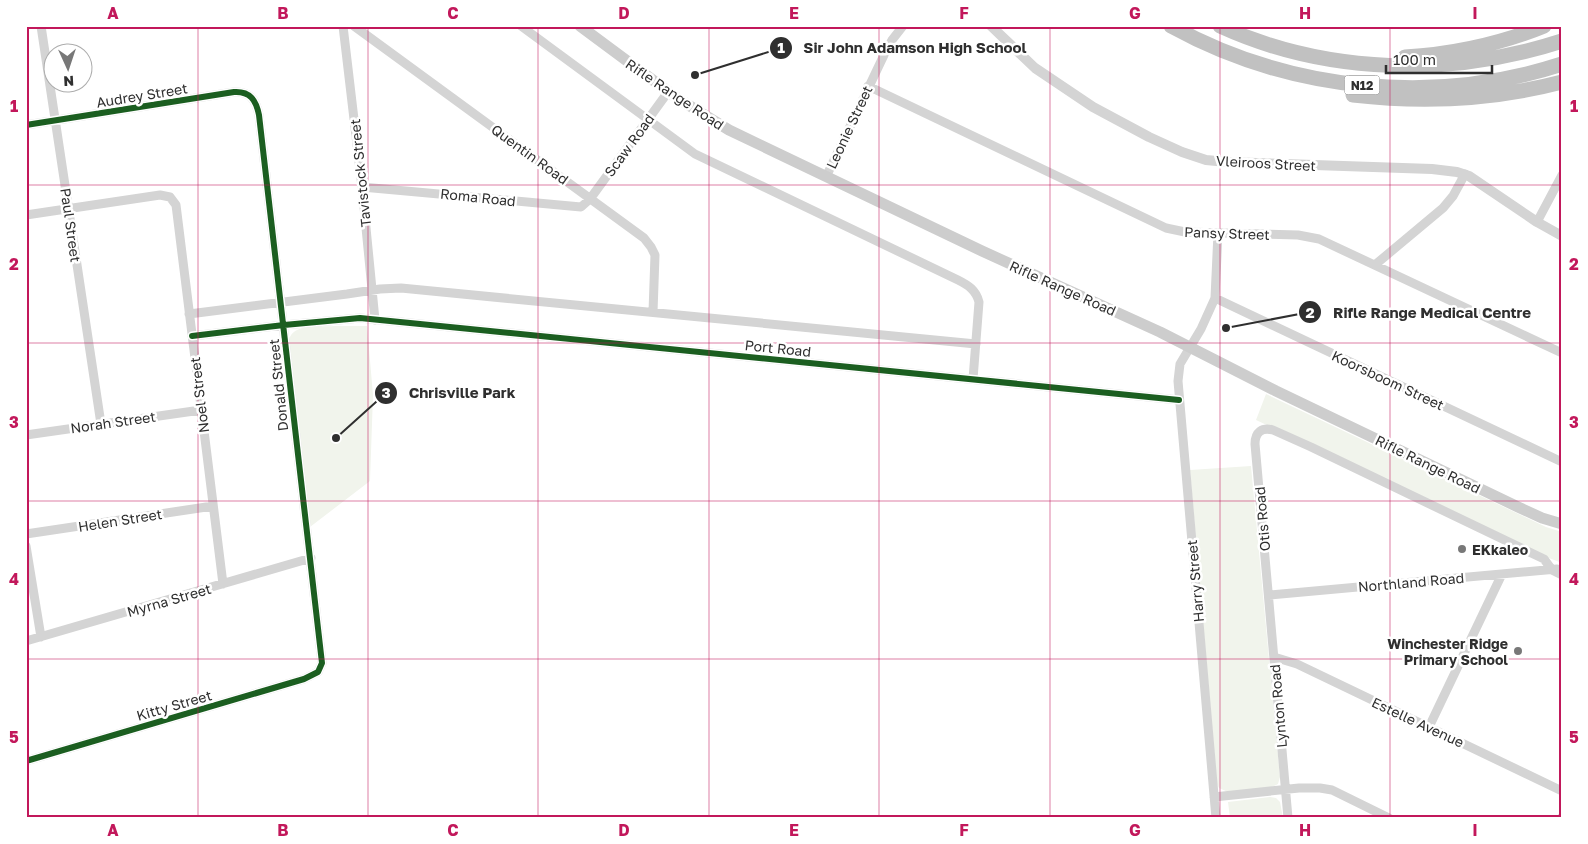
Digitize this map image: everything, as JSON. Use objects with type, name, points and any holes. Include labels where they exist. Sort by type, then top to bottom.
[{"type":"highway","name":"N12","points":[[1170,26],[1214,48],[1255,63],[1316,79],[1363,86],[1433,87],[1490,81],[1562,64]]},
{"type":"highway","name":"N12","points":[[1220,26],[1274,46],[1322,58],[1354,63],[1402,66],[1464,63],[1512,55],[1562,41]]},
{"type":"highway","points":[[1354,63],[1461,50],[1508,39],[1544,26]]},
{"type":"highway","points":[[1294,74],[1327,88],[1349,94],[1412,100],[1522,92],[1562,82]]},
{"type":"main road","name":"Rifle Range Road","points":[[580,26],[698,113],[729,130],[1191,348],[1276,391],[1518,507],[1542,518],[1562,524]]},
{"type":"street","name":"Paul Street","points":[[41,26],[101,424]]},
{"type":"street","name":"Tavistock Street","points":[[343,26],[375,320]]},
{"type":"street","name":"Quentin Road","points":[[354,26],[638,232],[651,247],[655,255],[653,312]]},
{"type":"street","points":[[522,26],[700,157],[969,286],[976,294],[979,302],[973,380]]},
{"type":"street","name":"Leonie Street","points":[[826,177],[868,86],[888,47],[903,26]]},
{"type":"street","name":"Vleiroos Street","points":[[991,26],[1035,68],[1093,107],[1149,137],[1198,158],[1226,162],[1432,169],[1465,174],[1537,222],[1562,236]]},
{"type":"street","name":"Pansy Street","points":[[868,86],[1166,228],[1185,232],[1314,237],[1376,264],[1562,353]]},
{"type":"street","name":"Audrey Street","points":[[26,125],[234,92],[248,94],[255,100],[257,105]]},
{"type":"street","name":"Scaw Road","points":[[590,199],[668,92]]},
{"type":"street","name":"Donald Street","points":[[257,105],[322,662]]},
{"type":"street","points":[[1376,264],[1443,208],[1465,174]]},
{"type":"street","points":[[1537,222],[1562,175]]},
{"type":"street","name":"Roma Road","points":[[362,187],[372,186],[581,207],[590,199]]},
{"type":"street","name":"Noel Street","points":[[68,209],[163,195],[170,197],[176,205],[223,584]]},
{"type":"street","points":[[26,215],[68,209]]},
{"type":"street","points":[[1215,298],[1218,233]]},
{"type":"street","name":"Port Road","points":[[189,314],[401,288],[976,344]]},
{"type":"street","name":"Harry Street","points":[[1215,298],[1191,348],[1179,367],[1178,381],[1216,818]]},
{"type":"street","name":"Koorsboom Street","points":[[1215,298],[1562,462]]},
{"type":"street","name":"Port Road","points":[[192,336],[360,318],[1179,400]]},
{"type":"street","name":"Norah Street","points":[[26,435],[201,410]]},
{"type":"street","name":"Otis Road","points":[[1269,595],[1255,444],[1256,436],[1259,432],[1267,428],[1537,556],[1557,569]]},
{"type":"street","name":"Helen Street","points":[[26,534],[213,506]]},
{"type":"street","points":[[26,546],[41,637]]},
{"type":"street","name":"Myrna Street","points":[[26,641],[311,558]]},
{"type":"street","points":[[1557,569],[1562,575]]},
{"type":"street","name":"Northland Road","points":[[1269,595],[1557,569]]},
{"type":"street","points":[[1429,727],[1502,574]]},
{"type":"street","name":"Lynton Road","points":[[1269,595],[1288,818]]},
{"type":"street","name":"Estelle Avenue","points":[[1274,658],[1297,664],[1562,791]]},
{"type":"street","name":"Kitty Street","points":[[26,761],[304,679],[318,672],[322,662]]},
{"type":"street","points":[[1214,797],[1286,789],[1326,789],[1389,818]]},
{"type":"shaded area","points":[[314,326],[367,326],[373,395],[370,481],[310,527],[289,340],[291,335],[301,328]]},
{"type":"shaded area","points":[[1266,394],[1546,527],[1562,532],[1562,563],[1541,555],[1256,420]]},
{"type":"shaded area","points":[[1251,466],[1280,777],[1278,784],[1272,787],[1228,792],[1219,788],[1217,784],[1190,470]]},
{"type":"shaded area","points":[[1276,798],[1280,802],[1283,818],[1230,818],[1228,802]]},
{"type":"cycle path","points":[[26,125],[234,92],[244,93],[254,101],[259,115],[322,663],[318,672],[304,679],[26,761]]},
{"type":"cycle path","points":[[192,336],[360,318],[1179,400]]},
{"type":"place","name":"Sir John Adamson High School","points":[[695,75]]},
{"type":"place","name":"Rifle Range Medical Centre","points":[[1226,328]]},
{"type":"place","name":"Chrisville Park","points":[[336,438]]},
{"type":"place","name":"EKkaleo","points":[[1462,549]]},
{"type":"place","name":"Winchester Ridge Primary School","points":[[1518,651]]}]
